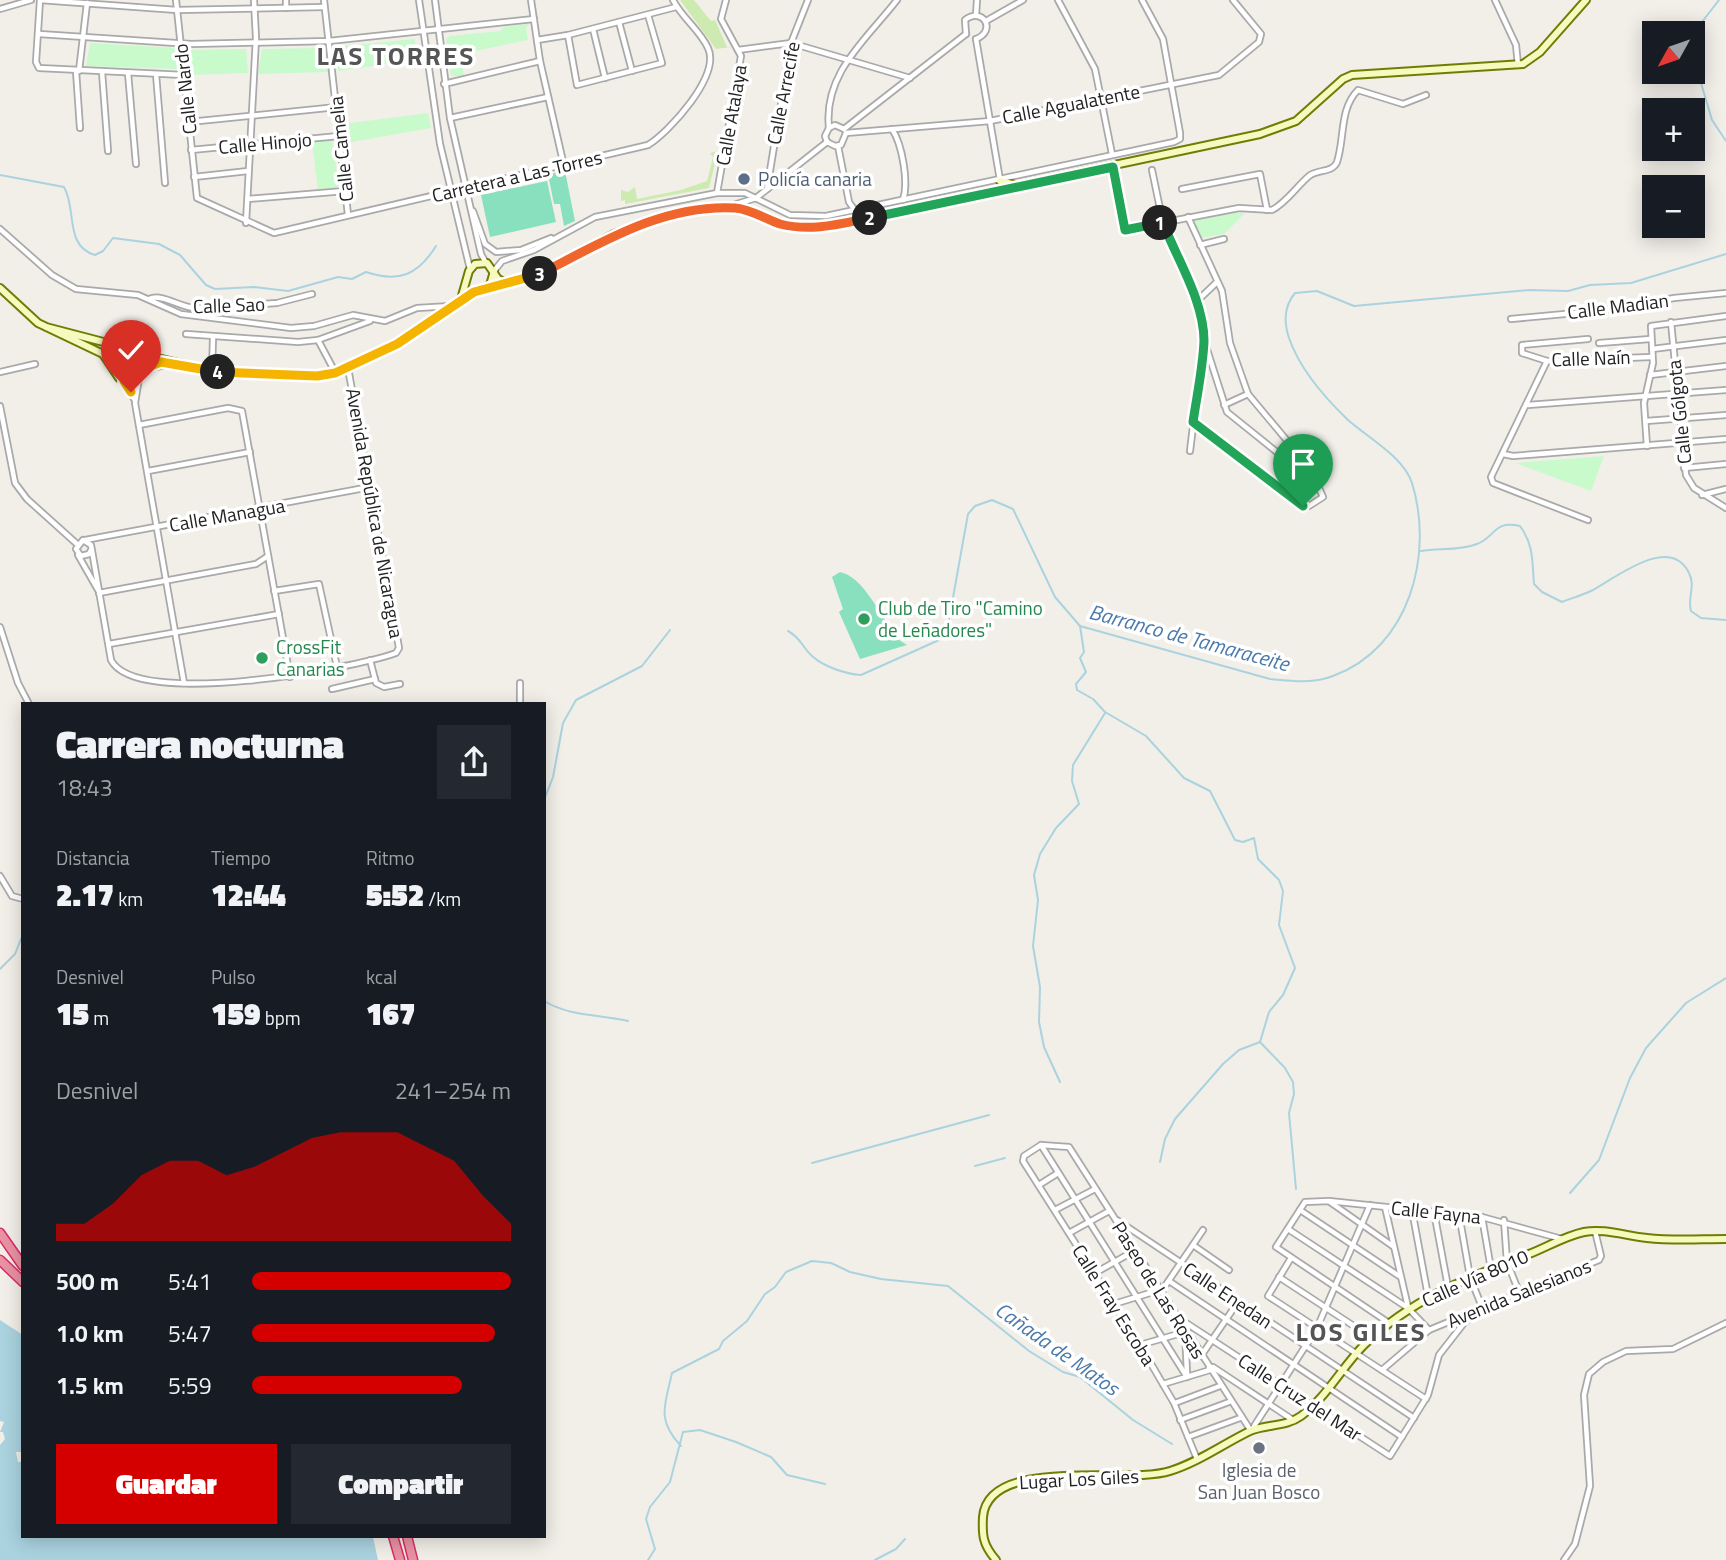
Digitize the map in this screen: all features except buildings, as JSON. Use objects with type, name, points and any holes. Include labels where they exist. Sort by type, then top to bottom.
[{"type":"highway","points":[[0,1233],[21,1264]]},
{"type":"highway","points":[[0,1242],[21,1265]]},
{"type":"highway","points":[[0,1260],[20,1283]]},
{"type":"highway","points":[[0,1267],[20,1283]]},
{"type":"highway","points":[[394,1538],[400,1560]]},
{"type":"highway","points":[[408,1538],[413,1560]]},
{"type":"street","points":[[0,9],[31,0]]},
{"type":"street","points":[[184,75],[38,67],[40,0],[177,10],[324,7]]},
{"type":"street","name":"Calle Nardo","points":[[176,0],[194,177]]},
{"type":"street","points":[[248,171],[194,177],[197,198],[246,223],[256,42],[254,0]]},
{"type":"street","points":[[286,0],[286,8]]},
{"type":"street","name":"Calle Camelia","points":[[324,0],[348,215]]},
{"type":"street","points":[[419,0],[452,191],[470,270]]},
{"type":"street","points":[[435,0],[450,118],[482,257],[500,281],[512,283]]},
{"type":"street","points":[[531,0],[540,61],[564,166]]},
{"type":"street","points":[[537,40],[568,36],[676,7],[673,0]]},
{"type":"street","name":"Calle Atalaya","points":[[717,193],[741,56],[721,19],[726,0]]},
{"type":"street","name":"Calle Arrecife","points":[[768,188],[790,43],[808,0]]},
{"type":"street","points":[[829,128],[827,113],[847,58],[897,0]]},
{"type":"street","points":[[976,15],[977,0]]},
{"type":"street","points":[[986,21],[1023,0]]},
{"type":"street","points":[[1058,0],[1090,59],[1112,154]]},
{"type":"street","points":[[490,285],[494,271],[502,261],[534,250],[595,217],[730,191],[756,198],[772,209],[806,217],[1000,180],[1180,139],[1159,30],[1142,0]]},
{"type":"street","name":"Calle Agualatente","points":[[845,131],[863,132],[990,121],[1228,70],[1259,42],[1261,34],[1233,0]]},
{"type":"street","points":[[1495,0],[1516,45],[1518,65]]},
{"type":"street","points":[[46,327],[141,355],[212,371],[317,376],[335,373],[397,344],[490,285],[512,283],[538,275],[629,228],[687,211],[725,208],[741,209],[778,223],[809,229],[1113,167],[1283,127],[1352,75],[1518,65],[1540,52],[1586,0]]},
{"type":"street","points":[[80,128],[78,71],[87,3]]},
{"type":"street","name":"Carretera a Las Torres","points":[[246,223],[274,233],[642,147],[657,139],[693,99],[710,52],[676,7]]},
{"type":"street","points":[[568,36],[577,85],[606,78],[662,63],[648,15]]},
{"type":"street","points":[[976,15],[986,21]]},
{"type":"street","points":[[966,34],[965,20],[976,15]]},
{"type":"street","points":[[39,34],[181,43],[328,41],[534,19]]},
{"type":"street","points":[[976,39],[986,33],[986,21]]},
{"type":"street","points":[[619,22],[632,71]]},
{"type":"street","points":[[593,29],[606,78]]},
{"type":"street","points":[[966,34],[976,39]]},
{"type":"street","points":[[838,146],[845,140],[845,131],[857,119],[966,34]]},
{"type":"street","points":[[976,39],[1001,190]]},
{"type":"street","points":[[738,50],[790,43],[910,78]]},
{"type":"street","points":[[444,84],[540,61]]},
{"type":"street","points":[[102,72],[108,151]]},
{"type":"street","points":[[128,73],[136,164]]},
{"type":"street","points":[[156,74],[165,183]]},
{"type":"street","points":[[1113,167],[1125,230],[1240,208],[1277,208],[1314,172],[1326,171],[1336,164],[1344,141],[1345,106],[1358,90],[1403,104],[1409,104],[1426,95]]},
{"type":"street","points":[[450,118],[548,97]]},
{"type":"street","points":[[189,122],[337,107]]},
{"type":"street","points":[[857,119],[863,132]]},
{"type":"street","points":[[827,142],[825,133],[829,128],[835,125],[845,131]]},
{"type":"street","points":[[892,129],[898,140],[905,187],[903,200]]},
{"type":"street","name":"Calle Hinojo","points":[[191,150],[339,136]]},
{"type":"street","points":[[725,208],[756,198],[827,142]]},
{"type":"street","points":[[827,142],[838,146]]},
{"type":"street","points":[[838,146],[849,202],[854,209]]},
{"type":"street","points":[[1152,170],[1163,223],[1196,302],[1204,340],[1224,405],[1231,416],[1288,461],[1302,458]]},
{"type":"street","points":[[1182,189],[1261,174],[1267,210]]},
{"type":"street","points":[[1000,180],[1010,185],[1035,183]]},
{"type":"street","points":[[248,199],[345,191]]},
{"type":"street","points":[[470,205],[485,244],[496,252],[513,252],[555,237]]},
{"type":"street","points":[[1188,217],[1222,291],[1233,354],[1248,394],[1310,468],[1323,497],[1309,506],[1297,503],[1193,422]]},
{"type":"street","points":[[0,229],[52,275],[76,289],[149,299],[181,314],[279,327],[314,326],[353,316],[371,321],[388,321],[417,308],[452,307],[464,294],[470,270],[475,264],[487,263]]},
{"type":"street","points":[[1200,245],[1224,239]]},
{"type":"street","points":[[468,278],[472,285],[482,289]]},
{"type":"street","points":[[1196,302],[1217,282]]},
{"type":"street","points":[[0,288],[26,315],[103,354],[116,375],[124,381],[135,403],[184,683]]},
{"type":"street","name":"Calle Madian","points":[[1511,318],[1619,309],[1674,298],[1726,293]]},
{"type":"street","name":"Calle Sao","points":[[149,299],[160,297],[187,308],[278,303],[312,294]]},
{"type":"street","points":[[1647,446],[1645,397],[1653,363],[1651,326],[1726,316]]},
{"type":"street","points":[[186,334],[281,343],[318,340],[371,321]]},
{"type":"street","name":"Calle Gólgota","points":[[1671,322],[1684,468],[1689,481],[1702,495]]},
{"type":"street","points":[[212,371],[213,338]]},
{"type":"street","name":"Calle Naín","points":[[1588,339],[1522,345],[1522,353],[1547,361],[1651,357]]},
{"type":"street","points":[[1599,343],[1650,339]]},
{"type":"street","points":[[318,340],[335,373]]},
{"type":"street","points":[[1190,451],[1204,340]]},
{"type":"street","points":[[1652,349],[1726,340]]},
{"type":"street","points":[[112,365],[116,355],[125,349]]},
{"type":"street","points":[[141,355],[145,368]]},
{"type":"street","points":[[1547,361],[1491,477],[1493,482],[1588,520]]},
{"type":"street","points":[[135,403],[139,378],[145,368],[161,362],[176,362]]},
{"type":"street","points":[[0,372],[36,365]]},
{"type":"street","points":[[1650,375],[1726,366]]},
{"type":"street","name":"Avenida República de Nicaragua","points":[[348,368],[399,648],[392,654],[370,660],[375,679]]},
{"type":"street","points":[[124,381],[139,378]]},
{"type":"street","points":[[1527,405],[1726,390]]},
{"type":"street","points":[[1224,405],[1248,394]]},
{"type":"street","points":[[0,406],[15,484],[27,499],[77,544],[77,553],[98,592]]},
{"type":"street","points":[[139,425],[228,408],[236,408],[243,413],[290,677]]},
{"type":"street","points":[[1646,421],[1726,415]]},
{"type":"street","points":[[1503,454],[1513,457],[1726,439]]},
{"type":"street","points":[[148,471],[250,452]]},
{"type":"street","points":[[1684,468],[1726,464]]},
{"type":"street","name":"Calle Managua","points":[[83,540],[370,487]]},
{"type":"street","points":[[1702,495],[1726,489]]},
{"type":"street","points":[[1702,495],[1726,508]]},
{"type":"street","points":[[77,544],[83,540],[91,545],[111,660],[115,668],[123,672],[184,683],[290,677],[370,660]]},
{"type":"street","points":[[77,553],[85,556],[91,550]]},
{"type":"street","points":[[98,592],[256,564],[268,556]]},
{"type":"street","points":[[274,591],[319,584],[337,667]]},
{"type":"street","points":[[108,644],[279,614]]},
{"type":"street","points":[[0,627],[18,683],[28,702]]},
{"type":"street","points":[[332,688],[375,679],[384,687],[400,684]]},
{"type":"street","points":[[520,683],[520,702]]},
{"type":"street","points":[[0,876],[12,896],[21,898]]},
{"type":"street","points":[[1041,1145],[1187,1377]]},
{"type":"street","name":"Paseo de Las Rosas","points":[[1041,1145],[1069,1147],[1229,1402],[1251,1431]]},
{"type":"street","name":"Calle Fray Escoba","points":[[1041,1145],[1024,1156],[1023,1161],[1163,1384],[1174,1403],[1197,1459]]},
{"type":"street","points":[[1039,1185],[1058,1173]]},
{"type":"street","points":[[1055,1210],[1095,1189]]},
{"type":"street","points":[[1329,1201],[1394,1247]]},
{"type":"street","name":"Calle Fayna","points":[[1300,1210],[1305,1202],[1329,1201],[1459,1214],[1504,1220],[1564,1240]]},
{"type":"street","points":[[1251,1431],[1266,1403],[1317,1328],[1370,1205]]},
{"type":"street","points":[[1385,1207],[1408,1308]]},
{"type":"street","points":[[1389,1323],[1276,1247],[1300,1210],[1399,1276]]},
{"type":"street","points":[[1412,1210],[1428,1296]]},
{"type":"street","points":[[1069,1233],[1109,1211]]},
{"type":"street","points":[[1434,1212],[1448,1287]]},
{"type":"street","points":[[1169,1281],[1402,1437],[1426,1399],[1439,1356],[1464,1323],[1482,1307],[1470,1277],[1459,1214]]},
{"type":"street","name":"Calle Enedan","points":[[1114,1217],[1414,1418]]},
{"type":"street","points":[[1482,1217],[1491,1269]]},
{"type":"street","points":[[1504,1220],[1507,1262],[1519,1292]]},
{"type":"street","points":[[1288,1229],[1408,1308],[1429,1330]]},
{"type":"street","points":[[1114,1304],[1160,1292],[1203,1230]]},
{"type":"street","points":[[1595,1231],[1649,1238],[1726,1239]]},
{"type":"street","name":"Calle Vía 8010","points":[[1197,1459],[1251,1431],[1293,1421],[1312,1405],[1372,1338],[1408,1308],[1428,1296],[1507,1262],[1595,1231]]},
{"type":"street","name":"Avenida Salesianos","points":[[1382,1370],[1429,1330],[1599,1260],[1601,1256],[1595,1231]]},
{"type":"street","points":[[1193,1245],[1229,1270]]},
{"type":"street","points":[[1095,1273],[1134,1251]]},
{"type":"street","points":[[1291,1258],[1268,1296],[1426,1399]]},
{"type":"street","points":[[1279,1277],[1372,1338]]},
{"type":"street","points":[[1201,1356],[1238,1302]]},
{"type":"street","name":"Calle Cruz del Mar","points":[[1174,1315],[1390,1456],[1402,1437]]},
{"type":"street","points":[[1564,1560],[1575,1544],[1590,1486],[1584,1395],[1589,1374],[1603,1362],[1626,1351],[1673,1349],[1726,1323]]},
{"type":"street","points":[[1140,1345],[1185,1332],[1187,1377]]},
{"type":"street","points":[[1163,1384],[1213,1367],[1293,1421]]},
{"type":"street","points":[[1174,1403],[1220,1386]]},
{"type":"street","points":[[1180,1420],[1229,1402]]},
{"type":"street","points":[[1188,1437],[1240,1418]]},
{"type":"street","name":"Lugar Los Giles","points":[[996,1560],[984,1543],[984,1508],[990,1497],[1009,1484],[1058,1477],[1160,1474],[1197,1459]]},
{"type":"green space","points":[[680,0],[694,0],[711,21],[715,20],[727,47],[731,47],[716,49]]},
{"type":"green space","points":[[529,24],[526,28],[528,40],[460,54],[464,76],[451,76],[446,40],[449,36],[501,31],[503,27]]},
{"type":"green space","points":[[414,39],[420,59],[338,71],[336,47]]},
{"type":"green space","points":[[90,43],[175,48],[178,69],[86,66]]},
{"type":"green space","points":[[325,48],[328,72],[258,74],[262,49]]},
{"type":"green space","points":[[246,49],[248,73],[189,75],[189,50]]},
{"type":"green space","points":[[428,113],[431,128],[346,143],[343,124]]},
{"type":"green space","points":[[332,140],[339,184],[337,188],[318,189],[312,142]]},
{"type":"green space","points":[[718,151],[709,188],[625,204],[625,200],[621,201],[621,190],[628,192],[635,187],[637,199],[681,190],[707,181],[713,157],[710,153]]},
{"type":"green space","points":[[565,171],[575,221],[564,226],[560,204],[554,204],[548,174]]},
{"type":"green space","points":[[547,181],[556,222],[490,237],[481,195]]},
{"type":"green space","points":[[1245,213],[1224,234],[1200,238],[1194,221]]},
{"type":"green space","points":[[1604,456],[1591,491],[1515,463]]},
{"type":"green space","name":"Club de Tiro \"Camino de Leñadores\"","points":[[840,572],[856,580],[891,626],[888,633],[907,645],[860,659],[839,612],[843,609],[832,577]]},
{"type":"water","points":[[0,1320],[21,1334],[21,1452],[16,1452],[18,1462],[21,1462],[21,1538],[373,1538],[378,1560],[0,1560],[0,1445],[5,1439],[3,1432],[0,1432],[4,1422],[0,1421]]},
{"type":"waterway","name":"Barranco de Tamaraceite","points":[[1703,21],[1719,0]]},
{"type":"waterway","name":"Barranco de Tamaraceite","points":[[1701,84],[1712,120],[1726,141]]},
{"type":"waterway","points":[[0,175],[64,187],[75,235],[85,250],[95,255],[103,251],[113,238],[159,244],[180,255],[206,285],[215,289],[254,287],[288,291],[338,277],[352,279],[366,272],[388,277],[398,276],[415,270],[436,246]]},
{"type":"waterway","name":"Barranco de Tamaraceite","points":[[788,631],[812,656],[823,663],[861,675],[939,640],[947,631],[968,514],[975,506],[992,500],[1013,509],[1055,597],[1080,626],[1270,679],[1310,681],[1333,676],[1359,663],[1381,644],[1398,621],[1410,596],[1417,568],[1420,539],[1418,511],[1412,483],[1401,465],[1339,411],[1299,361],[1286,326],[1287,309],[1295,293],[1317,291],[1354,306],[1529,290],[1568,291],[1590,285],[1631,283],[1726,254]]},
{"type":"waterway","points":[[1421,551],[1470,546],[1483,541],[1500,527],[1520,526],[1530,547],[1534,584],[1542,592],[1562,602],[1593,590],[1643,562],[1669,557],[1680,562],[1689,573],[1692,583],[1691,611],[1701,618],[1726,620]]},
{"type":"waterway","points":[[1080,626],[1084,652],[1080,658],[1086,672],[1076,684],[1077,690],[1093,699],[1105,712],[1146,736],[1184,778],[1210,791],[1235,840],[1243,842],[1254,838],[1258,859],[1279,880],[1283,891],[1279,925],[1295,968],[1283,995],[1269,1012],[1260,1042],[1239,1050],[1223,1064],[1175,1119],[1165,1139],[1160,1162]]},
{"type":"waterway","name":"Barranco de Tamaraceite","points":[[546,795],[553,777],[563,723],[576,700],[642,666],[670,630]]},
{"type":"waterway","points":[[1060,1082],[1044,1047],[1039,1022],[1040,987],[1033,946],[1038,900],[1034,875],[1040,854],[1056,828],[1079,804],[1072,781],[1073,765],[1105,713]]},
{"type":"waterway","name":"Barranco de Tamaraceite","points":[[0,969],[15,954],[21,939]]},
{"type":"waterway","points":[[1570,1193],[1599,1160],[1630,1078],[1646,1048],[1686,1003],[1726,978]]},
{"type":"waterway","points":[[546,1002],[575,1013],[628,1021]]},
{"type":"waterway","points":[[1260,1042],[1285,1068],[1293,1082],[1294,1094],[1289,1113],[1296,1189]]},
{"type":"waterway","points":[[812,1163],[989,1115]]},
{"type":"waterway","points":[[975,1166],[1005,1158]]},
{"type":"waterway","name":"Cañada de Matos","points":[[681,1446],[668,1428],[664,1412],[672,1373],[719,1349],[723,1341],[747,1321],[765,1294],[775,1287],[786,1272],[812,1261],[831,1263],[850,1272],[881,1279],[948,1286],[1029,1351],[1063,1372],[1080,1377],[1133,1420],[1172,1444]]},
{"type":"waterway","points":[[648,1560],[655,1549],[646,1519],[650,1507],[670,1482],[683,1432],[700,1430],[736,1442],[771,1457],[787,1475],[825,1484]]},
{"type":"waterway","points":[[875,1560],[896,1549],[905,1539]]},
{"type":"place","name":"Policía canaria","points":[[744,179]]},
{"type":"place","name":"Club de Tiro \"Camino de Leñadores\"","points":[[864,619]]},
{"type":"place","name":"CrossFit Canarias","points":[[262,658]]},
{"type":"place","name":"Iglesia de San Juan Bosco","points":[[1259,1448]]},
{"type":"district","name":"LAS TORRES","points":[[396,56]]},
{"type":"district","name":"LOS GILES","points":[[1361,1332]]},
{"type":"route","points":[[131,392],[124,381],[134,381],[145,368],[161,362],[176,362],[225,372],[317,376],[335,373],[397,344],[474,292],[490,285],[504,285],[538,275],[614,234],[687,211],[736,208],[778,223],[809,229],[1113,167],[1125,230],[1163,223],[1200,312],[1204,340],[1193,422],[1303,506]]}]
